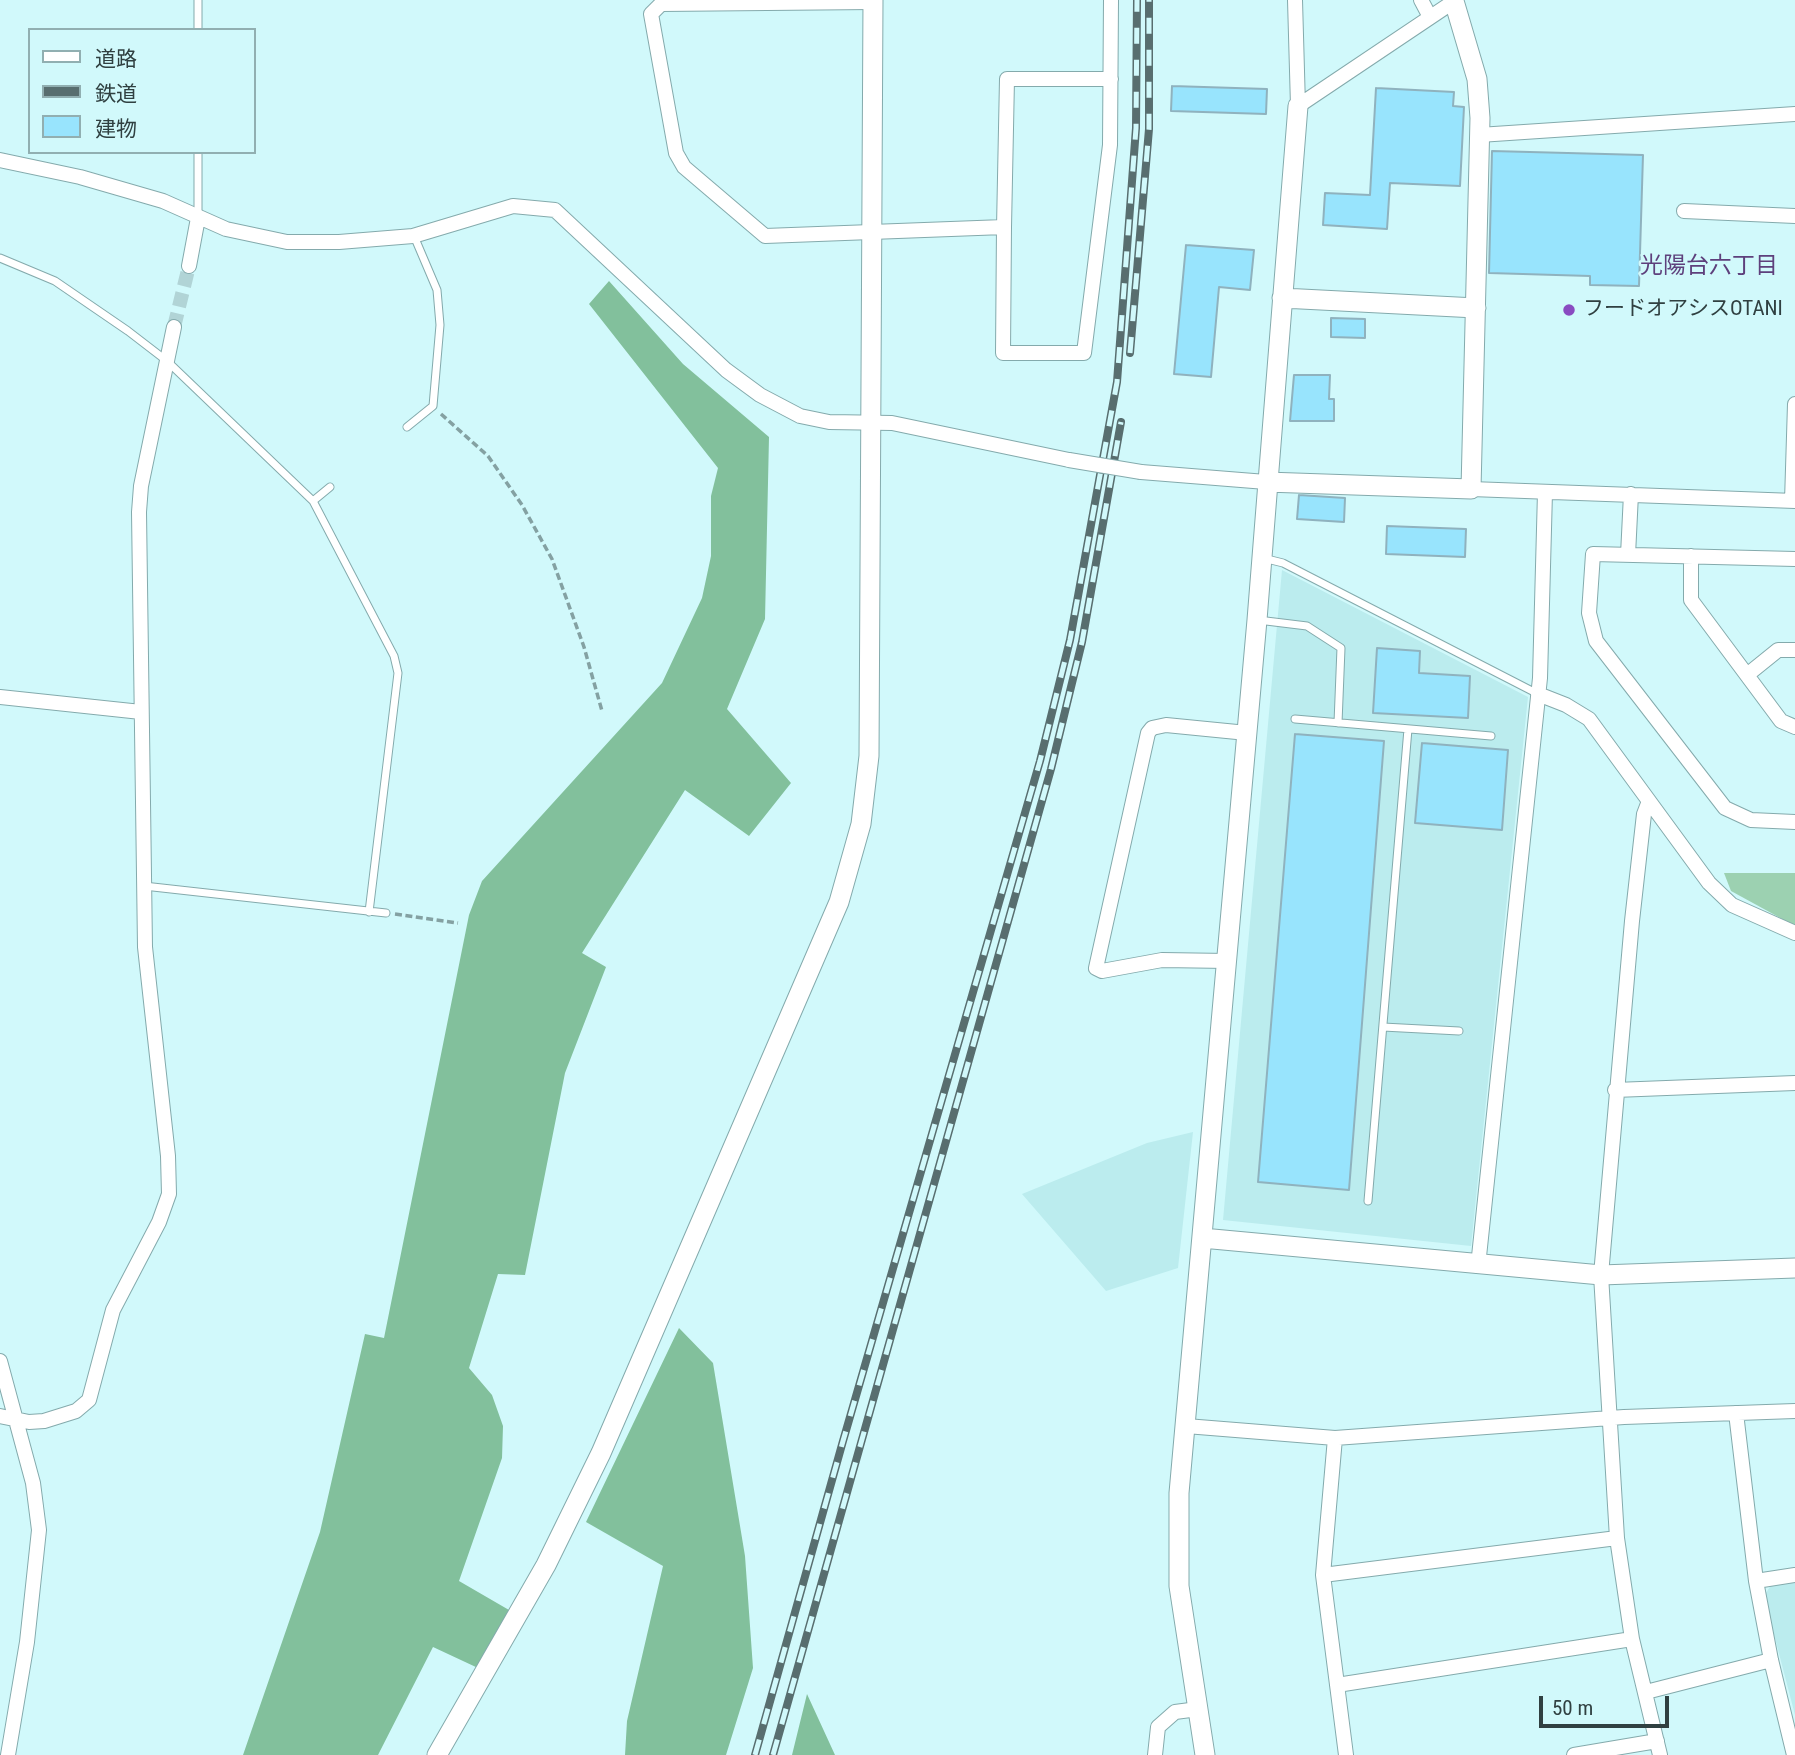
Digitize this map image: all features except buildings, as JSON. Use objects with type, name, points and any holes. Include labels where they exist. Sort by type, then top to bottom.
[{"type":"street","points":[[1111,0],[1111,79],[1110,145],[1084,353],[1003,353],[1007,79],[1111,79]]},
{"type":"street","points":[[1205,1755],[1179,1586],[1177,1546],[1257,620],[1298,106],[1295,0]]},
{"type":"street","points":[[1421,0],[1430,17]]},
{"type":"street","points":[[437,1755],[546,1565],[601,1453],[839,902],[861,824],[869,756],[873,233],[873,1],[662,4],[651,14],[676,153],[684,167],[765,236],[873,233],[1004,228]]},
{"type":"street","points":[[1298,106],[1455,1],[1477,79],[1479,135],[1471,489]]},
{"type":"street","points":[[1479,135],[1795,114]]},
{"type":"street","points":[[0,160],[80,177],[151,198],[226,229],[287,242],[339,242],[413,236],[513,206],[555,210],[726,370],[760,395],[800,416],[828,422],[892,423],[1069,460],[1141,472],[1266,482],[1793,501],[1795,404]]},
{"type":"street","points":[[1684,211],[1795,216]]},
{"type":"street","points":[[190,266],[198,218]]},
{"type":"street","points":[[1282,298],[1476,308]]},
{"type":"street","points":[[0,1416],[29,1422],[44,1421],[76,1411],[89,1400],[113,1310],[159,1222],[169,1194],[168,1156],[145,947],[141,486],[174,327]]},
{"type":"street","points":[[1478,1266],[1538,694],[1545,492]]},
{"type":"street","points":[[1628,555],[1631,495]]},
{"type":"street","points":[[1795,559],[1593,554],[1588,613],[1596,641],[1724,808],[1751,820],[1795,822]]},
{"type":"street","points":[[1692,556],[1691,600],[1781,721],[1795,727]]},
{"type":"street","points":[[1747,676],[1778,650],[1795,650]]},
{"type":"street","points":[[1538,694],[1573,708],[1589,719],[1709,883],[1732,905],[1795,933]]},
{"type":"street","points":[[0,697],[141,712]]},
{"type":"street","points":[[1228,961],[1162,960],[1102,971],[1096,968],[1148,733],[1152,728],[1166,725],[1247,733]]},
{"type":"street","points":[[1574,1755],[1659,1748],[1632,1639],[1617,1538],[1601,1275],[1615,1090],[1642,832],[1649,801]]},
{"type":"street","points":[[1615,1090],[1795,1083]]},
{"type":"street","points":[[1202,1238],[1478,1266],[1601,1275],[1795,1268]]},
{"type":"street","points":[[0,1361],[33,1483],[39,1530],[27,1642],[8,1755]]},
{"type":"street","points":[[1186,1426],[1335,1438],[1608,1419],[1795,1411]]},
{"type":"street","points":[[1736,1413],[1756,1581],[1771,1660],[1794,1747]]},
{"type":"street","points":[[1335,1438],[1323,1575],[1346,1755]]},
{"type":"street","points":[[1323,1575],[1617,1538]]},
{"type":"street","points":[[1756,1581],[1795,1575]]},
{"type":"street","points":[[1337,1685],[1632,1639]]},
{"type":"street","points":[[1646,1692],[1771,1660]]},
{"type":"street","points":[[1156,1755],[1158,1727],[1175,1712],[1198,1709]]},
{"type":"lane","points":[[198,0],[198,28]]},
{"type":"lane","points":[[198,154],[198,218]]},
{"type":"lane","points":[[407,427],[433,407],[440,325],[437,290],[413,236]]},
{"type":"lane","points":[[0,258],[55,281],[167,361],[313,501],[389,644],[398,673],[369,912]]},
{"type":"lane","points":[[313,501],[330,487]]},
{"type":"lane","points":[[1260,557],[1283,563],[1538,694]]},
{"type":"lane","points":[[1257,620],[1307,626],[1342,648],[1338,723]]},
{"type":"lane","points":[[1295,719],[1491,736]]},
{"type":"lane","points":[[1368,1201],[1408,729]]},
{"type":"lane","points":[[143,886],[386,913]]},
{"type":"lane","points":[[1383,1027],[1459,1031]]},
{"type":"path","points":[[433,407],[488,456],[528,516],[552,559],[584,647],[602,711]]},
{"type":"path","points":[[386,913],[458,923]]},
{"type":"shaded area","points":[[1282,570],[1528,697],[1471,1246],[1223,1220]]},
{"type":"shaded area","points":[[1193,1132],[1178,1268],[1106,1291],[1022,1194],[1147,1143]]},
{"type":"shaded area","points":[[1795,1582],[1795,1715],[1764,1596],[1771,1585]]},
{"type":"green space","points":[[609,281],[683,364],[769,437],[765,619],[727,709],[791,783],[749,836],[685,790],[582,953],[606,967],[565,1073],[525,1275],[498,1274],[469,1368],[492,1395],[503,1426],[502,1458],[459,1581],[509,1610],[478,1668],[433,1647],[378,1755],[243,1755],[320,1532],[365,1334],[384,1338],[469,915],[482,881],[662,683],[702,598],[711,556],[711,496],[718,468],[589,304]]},
{"type":"green space","points":[[1724,873],[1795,873],[1795,926],[1731,891]]},
{"type":"green space","points":[[679,1328],[713,1363],[745,1556],[753,1668],[726,1755],[625,1755],[627,1721],[663,1566],[586,1522]]},
{"type":"green space","points":[[807,1694],[835,1755],[792,1755]]},
{"type":"tunnel","points":[[174,327],[189,266]]},
{"type":"railway","points":[[755,1755],[1040,761],[1070,640],[1117,382],[1136,128],[1137,0]]},
{"type":"railway","points":[[1130,353],[1149,129],[1149,0]]},
{"type":"railway","points":[[773,1755],[1051,769],[1082,642],[1121,422]]},
{"type":"place","name":"フードオアシスOTANI","points":[[1569,310]]},
{"type":"district","name":"光陽台六丁目","points":[[1709,267]]}]
